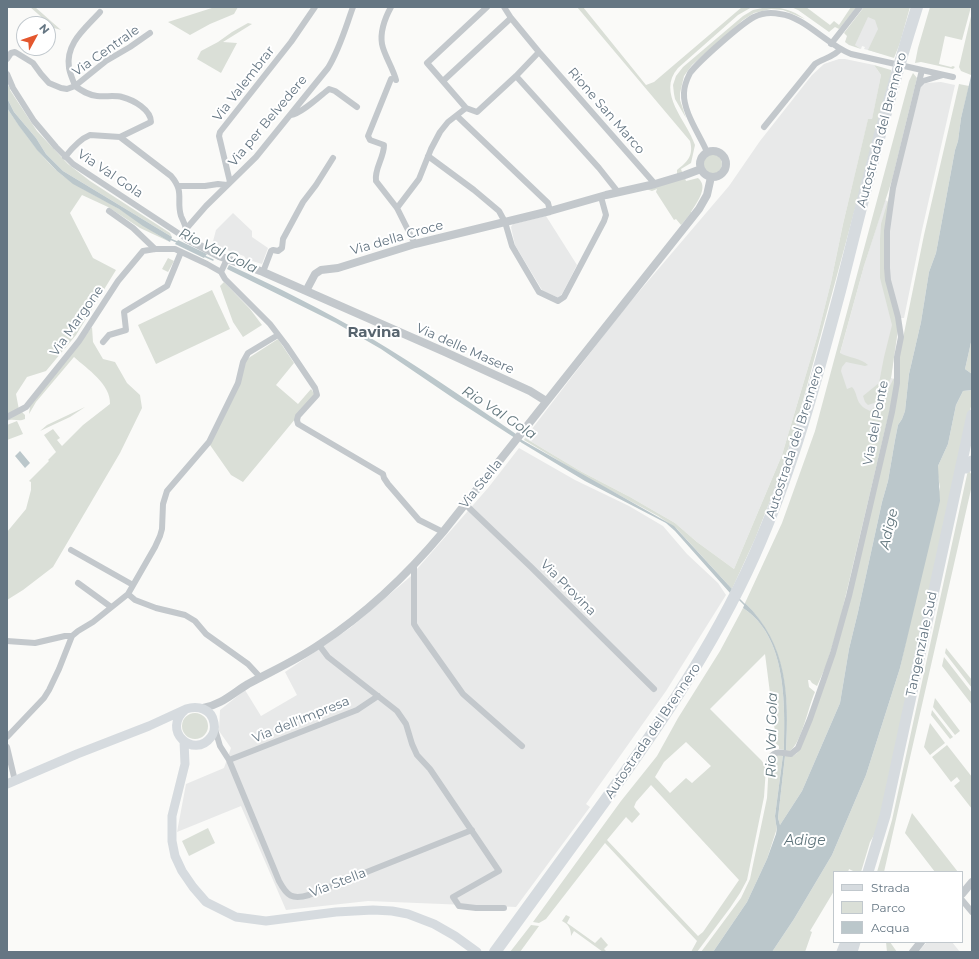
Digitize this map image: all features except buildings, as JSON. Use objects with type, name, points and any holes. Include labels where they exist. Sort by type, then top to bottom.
[{"type":"highway","name":"Autostrada del Brennero","points":[[909,45],[917,7]]},
{"type":"highway","name":"Autostrada del Brennero","points":[[503,952],[670,721],[701,672],[774,525],[794,476],[807,436],[899,78],[923,7]]},
{"type":"highway","name":"Tangenziale Sud","points":[[868,871],[881,829],[972,415]]},
{"type":"highway","name":"Tangenziale Sud","points":[[874,871],[890,819],[969,464],[972,440]]},
{"type":"highway","name":"Autostrada del Brennero","points":[[495,952],[629,768],[671,707],[735,604]]},
{"type":"highway","points":[[863,871],[871,847],[881,829]]},
{"type":"main road","name":"Via Stella","points":[[11,783],[77,754],[149,726],[186,709],[198,707],[203,708],[212,716],[215,725]]},
{"type":"main road","points":[[186,709],[178,717],[176,728],[178,734],[184,741],[195,745],[203,743]]},
{"type":"main road","name":"Via Stella","points":[[149,726],[158,725],[176,728]]},
{"type":"main road","points":[[215,725],[210,738],[193,750],[185,764],[172,816],[172,841],[175,856],[182,871],[206,902],[236,917],[266,921],[336,912],[373,910],[392,911],[408,914],[442,928],[477,952]]},
{"type":"main road","points":[[184,741],[185,764]]},
{"type":"street","name":"Via Valembrar","points":[[229,184],[219,136],[220,132],[291,42],[315,7]]},
{"type":"street","name":"Via per Belvedere","points":[[186,229],[206,206],[256,157],[328,68],[342,40],[353,7]]},
{"type":"street","points":[[391,7],[384,21],[382,44],[394,78],[368,136],[370,140],[384,145],[384,151],[375,176],[376,181],[397,208],[415,244]]},
{"type":"street","points":[[487,7],[427,63],[466,108],[477,112],[516,76],[539,52]]},
{"type":"street","name":"Rione San Marco","points":[[504,7],[511,18],[539,52],[655,184]]},
{"type":"street","points":[[832,44],[860,7]]},
{"type":"street","name":"Via Centrale","points":[[100,12],[82,30],[72,44],[68,62],[74,86],[86,94],[98,96],[122,96],[136,102],[148,112],[151,117],[151,122],[120,137]]},
{"type":"street","points":[[707,152],[684,101],[686,81],[693,69],[739,28],[759,15],[770,13],[782,14],[793,18],[840,49],[861,56],[953,77]]},
{"type":"street","points":[[443,81],[511,18]]},
{"type":"street","name":"Via Centrale","points":[[7,59],[11,53],[15,52],[33,63],[49,83],[60,88],[68,89],[106,61],[150,33]]},
{"type":"street","points":[[764,127],[815,64],[838,52],[840,49]]},
{"type":"street","name":"Via del Ponte","points":[[769,760],[773,753],[779,752],[789,754],[794,752],[799,746],[833,653],[849,596],[892,412],[897,383],[897,357],[901,337],[898,317],[888,280],[887,231],[893,188],[922,70]]},
{"type":"street","name":"Via Val Gola","points":[[7,74],[13,88],[34,121],[65,157],[82,170],[187,239]]},
{"type":"street","points":[[918,86],[923,81],[943,75]]},
{"type":"street","points":[[516,76],[548,110],[618,192]]},
{"type":"street","points":[[291,115],[300,112],[329,89],[335,91],[357,107]]},
{"type":"street","points":[[397,208],[416,184],[440,132],[448,122],[466,108]]},
{"type":"street","points":[[458,117],[548,203],[550,211]]},
{"type":"street","points":[[65,157],[73,147],[86,136],[120,137],[171,176],[179,186],[181,216],[186,229],[187,239]]},
{"type":"street","points":[[707,152],[718,152],[723,156],[725,161],[725,169],[722,174],[716,177],[711,177],[703,173],[700,169],[700,160],[707,152]]},
{"type":"street","points":[[428,156],[499,211],[505,222],[512,246],[539,292],[555,300],[560,300],[564,297],[604,221],[606,215],[601,197]]},
{"type":"street","points":[[263,272],[271,252],[282,248],[283,239],[303,202],[333,158]]},
{"type":"street","name":"Via della Croce","points":[[306,291],[315,274],[321,270],[338,268],[415,244],[550,211],[618,192],[655,184],[700,169]]},
{"type":"street","points":[[546,401],[699,209],[707,195],[711,177]]},
{"type":"street","points":[[179,186],[229,184]]},
{"type":"street","points":[[110,211],[133,228],[155,248],[168,249],[210,258],[224,265],[225,279],[262,315],[315,388],[317,395],[298,416],[298,424],[382,474],[388,484],[419,520],[443,532]]},
{"type":"street","name":"Via delle Masere","points":[[187,239],[210,258],[224,265],[263,272],[538,395],[546,401]]},
{"type":"street","name":"Via Margone","points":[[7,417],[26,407],[79,341],[118,281],[134,261],[143,251],[155,248]]},
{"type":"street","points":[[102,342],[109,335],[126,330],[124,312],[167,286],[181,252]]},
{"type":"street","points":[[7,737],[44,698],[59,669],[72,636],[128,594],[160,536],[162,529],[163,504],[167,492],[209,442],[238,383],[243,362],[248,353],[278,335]]},
{"type":"street","name":"Via Stella","points":[[203,708],[212,707],[222,702],[244,687],[319,645],[349,624],[381,598],[443,532],[546,401]]},
{"type":"street","name":"Via Provina","points":[[465,504],[654,689]]},
{"type":"street","points":[[71,550],[133,585]]},
{"type":"street","points":[[414,564],[414,624],[463,694],[522,746]]},
{"type":"street","points":[[78,583],[111,607]]},
{"type":"street","points":[[128,594],[135,600],[156,608],[185,615],[196,621],[206,634],[248,664],[261,678]]},
{"type":"street","points":[[7,641],[35,643],[50,641],[65,636],[72,636]]},
{"type":"street","points":[[319,645],[328,657],[397,711],[406,724],[417,755],[430,769],[499,871],[453,897],[459,906],[476,908],[504,908]]},
{"type":"street","name":"Via dell'Impresa","points":[[229,760],[357,710],[378,696]]},
{"type":"street","points":[[215,725],[215,714],[222,702]]},
{"type":"street","name":"Via Stella","points":[[215,725],[220,746],[229,760],[279,881],[284,890],[290,895],[298,898],[349,880],[472,830]]},
{"type":"street","points":[[203,743],[214,742],[220,746]]},
{"type":"street","points":[[7,747],[11,783]]},
{"type":"street","points":[[963,893],[972,882]]},
{"type":"street","points":[[963,901],[972,912]]},
{"type":"street","points":[[913,952],[920,943]]},
{"type":"shaded area","points":[[867,7],[897,7],[882,54],[864,49],[865,47],[862,46],[861,49],[850,42]]},
{"type":"shaded area","points":[[839,59],[874,65],[881,75],[872,120],[868,120],[818,334],[782,455],[734,569],[697,542],[675,523],[582,472],[525,438],[620,314],[729,186],[760,141],[812,75],[824,64]]},
{"type":"shaded area","points":[[941,82],[955,85],[922,230],[904,318],[900,318],[890,280],[888,240],[895,183],[921,87],[926,83]]},
{"type":"shaded area","points":[[885,200],[889,202],[885,260],[898,329],[891,378],[897,380],[892,412],[801,477],[839,357],[864,266]]},
{"type":"shaded area","points":[[233,213],[252,231],[252,237],[268,248],[262,264],[212,245],[216,230]]},
{"type":"shaded area","points":[[546,216],[577,265],[562,294],[558,298],[542,290],[515,245],[511,227],[513,224]]},
{"type":"shaded area","points":[[519,448],[575,480],[629,506],[663,526],[687,554],[718,583],[726,595],[666,691],[586,804],[590,807],[516,907],[368,901],[286,910],[241,806],[177,832],[186,784],[224,768],[231,748],[219,731],[220,710],[245,690],[261,716],[297,695],[285,672],[350,628],[410,577],[488,488]]},
{"type":"shaded area","points":[[926,943],[953,943],[960,952],[918,952]]},
{"type":"green space","points":[[30,7],[35,7],[45,16],[40,16]]},
{"type":"green space","points":[[215,7],[238,7],[234,14],[210,24],[190,35],[168,22]]},
{"type":"green space","points":[[577,7],[583,7],[646,85],[654,82],[742,7],[752,7],[738,15],[678,68],[672,78],[670,87],[675,107],[695,145],[691,163],[681,169],[682,172],[677,175],[677,170],[689,158],[691,151],[690,141]]},
{"type":"green space","points":[[767,7],[787,10],[796,13],[805,19],[783,10],[771,9],[754,13],[743,20],[692,65],[684,76],[680,100],[686,118],[675,99],[673,85],[676,76],[683,67],[743,16],[753,10]]},
{"type":"green space","points":[[791,7],[806,7],[830,25],[834,21],[839,25],[851,7],[857,7],[839,29],[835,27],[829,32],[798,10]]},
{"type":"green space","points":[[864,7],[910,7],[900,43],[894,58],[868,50],[878,29],[875,20],[868,17],[855,45],[861,49],[845,42],[847,36],[844,33]]},
{"type":"green space","points":[[930,7],[971,7],[962,40],[945,36],[939,64],[955,67],[953,69],[921,62],[915,63]]},
{"type":"green space","points":[[972,12],[971,75],[961,71],[959,67]]},
{"type":"green space","points":[[248,23],[252,24],[223,42],[237,43],[221,73],[197,59],[201,51]]},
{"type":"green space","points":[[874,65],[891,70],[891,76],[798,419],[777,483],[755,539],[732,589],[677,529],[658,516],[591,480],[524,440],[525,438],[582,472],[675,523],[697,542],[734,569],[782,455],[818,334],[868,119],[872,119],[881,75]]},
{"type":"green space","points":[[913,73],[917,78],[892,180],[864,266],[840,353],[862,361],[868,365],[865,366],[846,362],[841,371],[847,389],[852,387],[859,403],[870,411],[883,399],[895,376],[897,379],[839,624],[826,666],[817,686],[808,680],[809,687],[815,692],[798,740],[790,751],[786,751],[787,710],[782,672],[777,653],[770,636],[759,619],[745,603],[782,523],[815,431],[909,81]]},
{"type":"green space","points":[[7,84],[37,131],[68,164],[90,181],[170,233],[172,237],[63,171],[46,154],[36,138],[14,112],[7,98]]},
{"type":"green space","points":[[959,84],[969,86],[961,118],[958,141],[955,150],[936,253],[929,272],[921,322],[909,374],[905,411],[898,425],[888,481],[849,649],[840,703],[802,791],[780,825],[778,818],[785,756],[793,756],[797,753],[819,699],[892,422],[900,353],[924,235]]},
{"type":"green space","points":[[7,108],[36,148],[63,176],[77,186],[116,207],[170,242],[140,228],[108,207],[82,195],[70,213],[93,258],[116,270],[76,335],[46,371],[27,377],[16,394],[19,410],[7,415]]},
{"type":"green space","points":[[712,154],[719,157],[722,164],[719,171],[712,174],[705,171],[702,164],[705,157]]},
{"type":"green space","points":[[685,178],[686,181],[698,178],[701,182],[702,190],[701,195],[691,213],[681,225],[676,219],[674,220],[656,192],[657,189],[652,191],[646,189]]},
{"type":"green space","points":[[891,190],[885,260],[898,329],[891,378],[883,396],[874,403],[868,405],[863,396],[879,383],[892,325],[880,278],[881,224]]},
{"type":"green space","points":[[168,258],[174,261],[168,272],[162,269]]},
{"type":"green space","points":[[224,282],[250,309],[262,325],[243,337],[233,322],[220,286]]},
{"type":"green space","points":[[212,290],[230,329],[156,364],[138,325]]},
{"type":"green space","points":[[92,327],[93,342],[103,359],[115,362],[127,383],[140,395],[142,408],[120,453],[53,567],[23,590],[7,600],[7,532],[26,509],[31,490],[31,482],[29,481],[56,452],[44,435],[53,429],[60,438],[57,440],[62,446],[83,425],[110,404],[107,390],[91,372],[74,357],[36,402],[29,414],[30,406]]},
{"type":"green space","points":[[972,338],[972,374],[965,369]]},
{"type":"green space","points":[[278,339],[294,363],[276,385],[298,404],[311,389],[315,395],[243,482],[231,475],[210,445],[247,359]]},
{"type":"green space","points":[[972,390],[972,402],[877,830],[870,842],[861,871],[853,871],[849,869],[848,871],[833,871],[833,893],[810,931],[812,932],[805,952],[772,952],[794,919],[832,855],[866,775],[900,668],[940,487],[938,466],[948,444],[956,405],[963,391]]},
{"type":"green space","points":[[85,407],[70,417],[40,431],[47,425]]},
{"type":"green space","points":[[22,412],[25,415],[25,419],[7,421],[7,418]]},
{"type":"green space","points":[[17,421],[23,434],[7,440],[7,425]]},
{"type":"green space","points":[[968,470],[972,475],[972,485],[884,871],[877,871],[892,820]]},
{"type":"green space","points":[[743,608],[757,620],[768,636],[776,653],[783,693],[784,713],[784,750],[779,749],[779,746],[774,742],[776,740],[765,654],[710,709],[762,761],[766,768],[764,797],[747,880],[730,908],[697,952],[691,952],[697,941],[605,843],[546,919],[539,923],[533,922],[621,801],[657,756],[678,718],[720,651]],"holes":[[[686,742],[711,766],[692,783],[686,778],[670,793],[655,777],[664,762]],[[651,785],[739,880],[703,932],[698,936],[607,840],[626,817],[632,823],[640,814],[634,807],[636,802]]]},
{"type":"green space","points":[[946,648],[972,680],[972,688],[945,653]]},
{"type":"green space","points":[[944,657],[972,693],[972,705],[942,666]]},
{"type":"green space","points":[[935,698],[960,731],[955,735],[933,707]]},
{"type":"green space","points":[[932,710],[953,737],[950,739],[931,715]]},
{"type":"green space","points":[[195,713],[204,717],[208,726],[204,735],[195,739],[186,735],[182,726],[186,717]]},
{"type":"green space","points":[[930,723],[945,743],[930,755],[924,747]]},
{"type":"green space","points":[[947,745],[972,777],[972,809],[954,786],[960,781],[957,777],[951,782],[932,757]]},
{"type":"green space","points":[[774,755],[783,755],[775,816],[777,828],[767,859],[747,902],[713,952],[701,952],[741,898],[750,879],[767,798],[769,762]]},
{"type":"green space","points":[[912,813],[957,871],[934,871],[905,833]]},
{"type":"green space","points":[[208,828],[215,843],[189,856],[182,841]]},
{"type":"green space","points":[[566,915],[570,917],[567,923],[595,943],[601,937],[608,945],[604,949],[607,952],[603,952],[574,931],[571,936],[569,927],[562,921]]},
{"type":"green space","points":[[531,925],[539,926],[520,952],[510,952]]},
{"type":"green space","points":[[886,943],[891,943],[897,952],[887,952]]},
{"type":"water","name":"Adige","points":[[972,72],[972,338],[965,369],[972,374],[972,390],[963,391],[956,405],[948,444],[938,466],[940,501],[900,668],[866,775],[832,855],[794,919],[772,952],[713,952],[747,902],[767,859],[776,834],[777,828],[775,816],[783,755],[785,756],[778,818],[780,825],[802,791],[840,703],[849,649],[888,481],[898,425],[905,411],[909,374],[921,322],[929,272],[936,253],[955,150],[958,141],[961,118]]},
{"type":"water","points":[[7,98],[14,112],[36,138],[46,154],[63,171],[172,237],[170,242],[143,226],[119,209],[73,184],[57,171],[37,150],[19,126],[7,108]]},
{"type":"water","points":[[178,240],[207,254],[204,258],[175,244]]},
{"type":"water","points":[[229,265],[335,317],[444,384],[516,434],[522,440],[674,526],[732,589],[730,593],[675,531],[666,523],[585,481],[522,443],[381,349],[336,323],[227,269]]},
{"type":"water","points":[[20,451],[30,463],[25,468],[15,456]]},
{"type":"water","points":[[745,603],[759,619],[770,636],[778,653],[786,691],[786,751],[784,750],[783,693],[776,653],[768,636],[757,620],[743,608]]},
{"type":"waterway","name":"Rio Val Gola","points":[[170,239],[177,242]]},
{"type":"waterway","name":"Rio Val Gola","points":[[204,256],[213,260]]},
{"type":"waterway","name":"Rio Val Gola","points":[[739,599],[746,606]]},
{"type":"district","name":"Ravina","points":[[374,333]]}]
